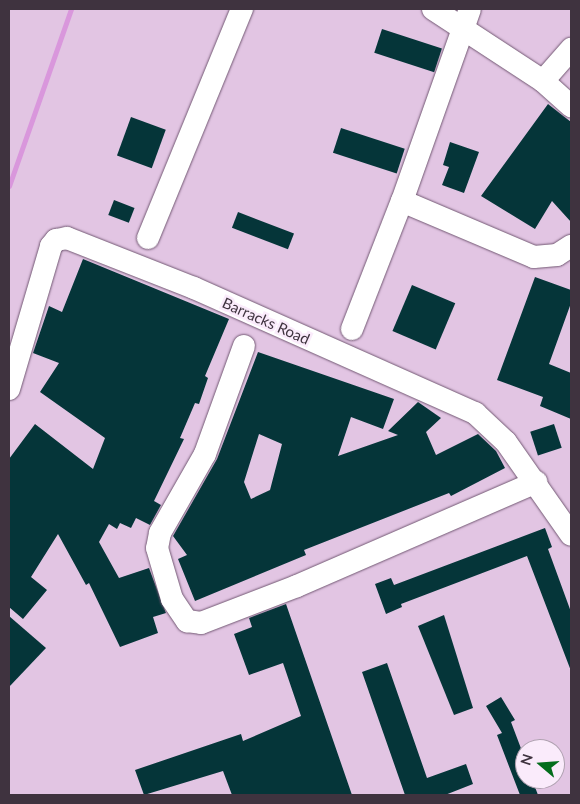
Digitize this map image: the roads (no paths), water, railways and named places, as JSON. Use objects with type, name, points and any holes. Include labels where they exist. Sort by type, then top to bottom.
[{"type":"street","points":[[148,238],[242,9]]},
{"type":"street","points":[[433,9],[466,17],[544,81],[571,106]]},
{"type":"street","points":[[352,329],[402,201],[466,17]]},
{"type":"street","points":[[544,81],[571,48]]},
{"type":"street","points":[[402,201],[534,257],[557,255],[571,246]]},
{"type":"street","name":"Barracks Road","points":[[9,389],[51,246],[56,240],[67,238],[194,288],[475,413],[506,442],[536,482],[571,535]]},
{"type":"street","points":[[244,346],[205,454],[160,533],[156,548],[172,599],[188,621],[201,623],[297,586],[536,482]]},
{"type":"waterway","points":[[9,186],[71,9]]}]
